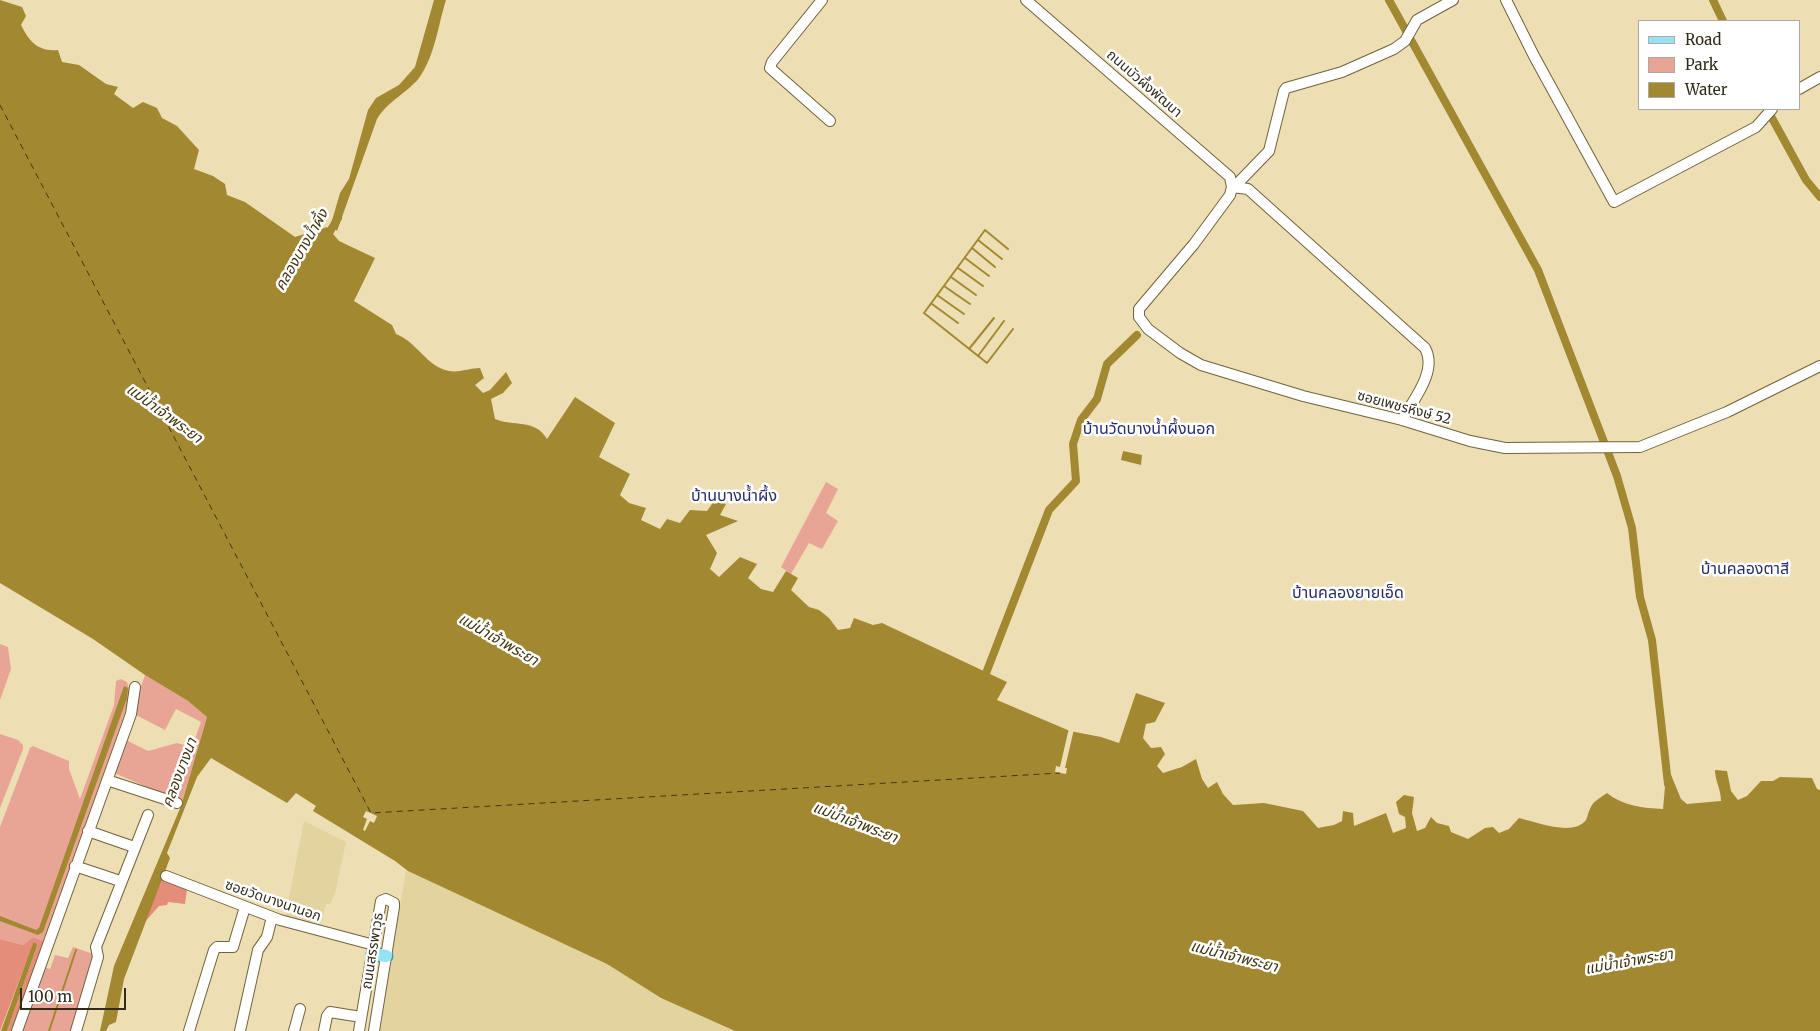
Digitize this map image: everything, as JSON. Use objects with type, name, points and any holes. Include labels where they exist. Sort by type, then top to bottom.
[{"type":"main road","points":[[373,949],[386,956]]},
{"type":"street","points":[[822,0],[772,62],[770,68],[830,120]]},
{"type":"street","name":"ถนนบัวผึ้งพัฒนา","points":[[1026,0],[1230,177],[1231,189]]},
{"type":"street","points":[[1231,189],[1269,151],[1286,88],[1342,72],[1394,49],[1405,41],[1417,20],[1453,0]]},
{"type":"street","points":[[1506,0],[1538,64],[1614,202],[1743,134],[1763,121],[1771,110]]},
{"type":"street","points":[[1800,88],[1820,77]]},
{"type":"street","points":[[1231,189],[1248,189],[1425,348],[1429,355],[1426,378],[1402,420]]},
{"type":"street","name":"ซอยเพชรหึงษ์ 52","points":[[1231,189],[1194,244],[1139,309],[1138,317],[1148,329],[1180,354],[1200,365],[1303,396],[1402,420],[1491,446],[1623,449],[1640,447],[1727,412],[1820,366]]},
{"type":"street","points":[[17,1031],[131,714],[135,687]]},
{"type":"street","points":[[107,780],[177,802]]},
{"type":"street","points":[[76,1031],[98,957],[96,947],[120,881],[148,815]]},
{"type":"street","points":[[88,831],[134,848]]},
{"type":"street","points":[[75,866],[120,881]]},
{"type":"street","name":"ซอยวัดบางนานอก","points":[[166,876],[272,917],[373,949]]},
{"type":"street","name":"ถนนสรรพาวุธ","points":[[359,1031],[381,900],[391,900],[394,903],[394,907],[374,1031]]},
{"type":"street","points":[[189,1031],[214,950],[218,947],[233,947],[245,907]]},
{"type":"street","points":[[240,1031],[258,950],[267,937],[272,917]]},
{"type":"street","points":[[294,1031],[300,1009]]},
{"type":"street","points":[[324,1031],[327,1016],[330,1012],[362,1017]]},
{"type":"shaded area","points":[[304,821],[346,842],[335,893],[330,904],[326,904],[320,927],[285,918]]},
{"type":"shaded area","points":[[406,870],[607,964],[661,998],[735,1031],[380,1031]]},
{"type":"shaded area","points":[[161,878],[187,889],[185,904],[168,902],[167,905],[159,906],[145,922]]},
{"type":"shaded area","points":[[33,937],[44,941],[12,1031],[7,1031],[37,946],[33,944],[0,1031],[0,939],[23,945]]},
{"type":"green space","points":[[826,482],[838,489],[826,513],[838,521],[822,549],[809,543],[791,574],[781,567]]},
{"type":"green space","points":[[0,644],[8,647],[11,669],[0,700]]},
{"type":"green space","points":[[145,675],[188,701],[207,717],[182,802],[112,772],[126,740],[148,751],[177,743],[192,747],[201,722],[176,709],[165,730],[136,715],[137,698]]},
{"type":"green space","points":[[121,679],[127,682],[131,696],[44,941],[33,937],[23,945],[0,939],[0,827],[30,748],[33,746],[69,761],[69,769],[80,799],[114,705],[116,681]]},
{"type":"green space","points":[[0,734],[18,740],[23,745],[23,749],[0,808]]},
{"type":"green space","points":[[73,947],[96,955],[73,1031],[21,1031],[44,967],[50,969],[55,955],[68,958]]},
{"type":"water","name":"แม่น้ำเจ้าพระยา","points":[[0,0],[22,7],[26,16],[21,25],[27,36],[35,44],[45,49],[58,50],[62,62],[79,65],[106,84],[118,87],[114,94],[133,108],[143,102],[157,108],[162,118],[177,126],[199,150],[194,169],[213,176],[225,184],[227,195],[245,202],[295,237],[327,227],[339,241],[375,258],[354,301],[392,325],[396,334],[441,369],[460,371],[480,368],[484,378],[475,385],[483,393],[490,390],[506,372],[512,383],[503,393],[491,399],[495,419],[536,428],[547,439],[575,397],[615,423],[599,457],[630,474],[620,495],[629,503],[646,508],[641,520],[660,529],[667,519],[680,523],[690,510],[707,511],[714,501],[726,504],[720,515],[738,521],[706,535],[717,553],[710,569],[719,577],[740,557],[757,564],[748,578],[761,589],[773,592],[786,571],[798,578],[791,590],[809,607],[819,610],[829,618],[838,630],[850,628],[854,618],[873,625],[882,623],[1007,682],[997,700],[1070,731],[1101,737],[1119,743],[1136,693],[1165,703],[1155,722],[1146,724],[1143,738],[1151,748],[1161,747],[1165,754],[1157,766],[1163,773],[1182,767],[1196,759],[1202,779],[1208,788],[1217,782],[1223,794],[1233,805],[1264,803],[1303,811],[1318,828],[1334,825],[1342,821],[1343,811],[1353,813],[1354,826],[1386,813],[1393,833],[1406,828],[1405,817],[1399,814],[1396,802],[1404,795],[1414,797],[1412,813],[1417,831],[1425,828],[1431,817],[1437,823],[1449,826],[1451,832],[1468,839],[1485,828],[1493,827],[1499,833],[1509,829],[1519,818],[1554,827],[1564,828],[1580,825],[1586,820],[1593,804],[1607,793],[1626,804],[1663,809],[1667,765],[1681,799],[1687,804],[1721,801],[1715,770],[1727,771],[1731,791],[1738,800],[1747,796],[1761,781],[1773,781],[1780,777],[1812,778],[1817,789],[1820,790],[1820,1031],[735,1031],[661,998],[607,964],[408,871],[395,861],[313,811],[316,806],[296,793],[287,803],[211,758],[197,777],[167,853],[170,858],[124,979],[116,1022],[109,1025],[106,1031],[100,1031],[114,966],[181,806],[207,717],[188,701],[145,675],[93,639],[0,583]]},
{"type":"water","points":[[434,0],[446,0],[429,60],[419,78],[387,107],[377,119],[337,231],[331,224],[340,193],[349,179],[368,110],[376,98],[399,85],[415,67]]},
{"type":"water","points":[[1123,451],[1142,455],[1141,465],[1121,460]]},
{"type":"water","points":[[124,686],[128,688],[127,698],[43,932],[38,935],[0,921],[0,916],[36,930],[39,928]]},
{"type":"water","points":[[33,943],[36,943],[37,946],[7,1031],[1,1031]]},
{"type":"pier","points":[[1069,728],[1074,729],[1065,768],[1067,768],[1066,774],[1055,772],[1056,766],[1060,767]]},
{"type":"pier","points":[[366,811],[377,816],[374,823],[370,821],[365,831],[363,830],[367,819],[363,817]]},
{"type":"waterway","points":[[1389,0],[1538,270],[1617,476],[1632,528],[1640,597],[1652,640],[1668,784]]},
{"type":"waterway","points":[[1713,0],[1723,20]]},
{"type":"waterway","points":[[1768,110],[1806,180],[1820,197]]},
{"type":"waterway","name":"คลองบางน้ำผึ้ง","points":[[325,240],[338,218]]},
{"type":"waterway","points":[[1008,249],[985,230],[924,313],[987,363],[1013,329]]},
{"type":"waterway","points":[[978,240],[1002,259]]},
{"type":"waterway","points":[[972,248],[995,267]]},
{"type":"waterway","points":[[965,258],[989,276]]},
{"type":"waterway","points":[[958,268],[983,286]]},
{"type":"waterway","points":[[951,277],[976,295]]},
{"type":"waterway","points":[[944,286],[970,304]]},
{"type":"waterway","points":[[937,295],[964,314]]},
{"type":"waterway","points":[[932,304],[958,323]]},
{"type":"waterway","points":[[969,349],[994,318]]},
{"type":"waterway","points":[[978,356],[1004,321]]},
{"type":"waterway","points":[[983,681],[1049,510],[1076,481],[1073,444],[1081,420],[1097,399],[1107,364],[1137,335]]},
{"type":"waterway","points":[[49,1031],[76,950]]},
{"type":"ferry route","points":[[0,105],[371,813],[1060,773]]},
{"type":"district","name":"บ้านวัดบางน้ำผึ้งนอก","points":[[1149,429]]},
{"type":"district","name":"บ้านบางน้ำผึ้ง","points":[[734,496]]},
{"type":"district","name":"บ้านคลองตาสี","points":[[1745,569]]},
{"type":"district","name":"บ้านคลองยายเอ็ด","points":[[1348,593]]},
{"type":"water label","name":"คลองบางนา","points":[[180,773]]}]
